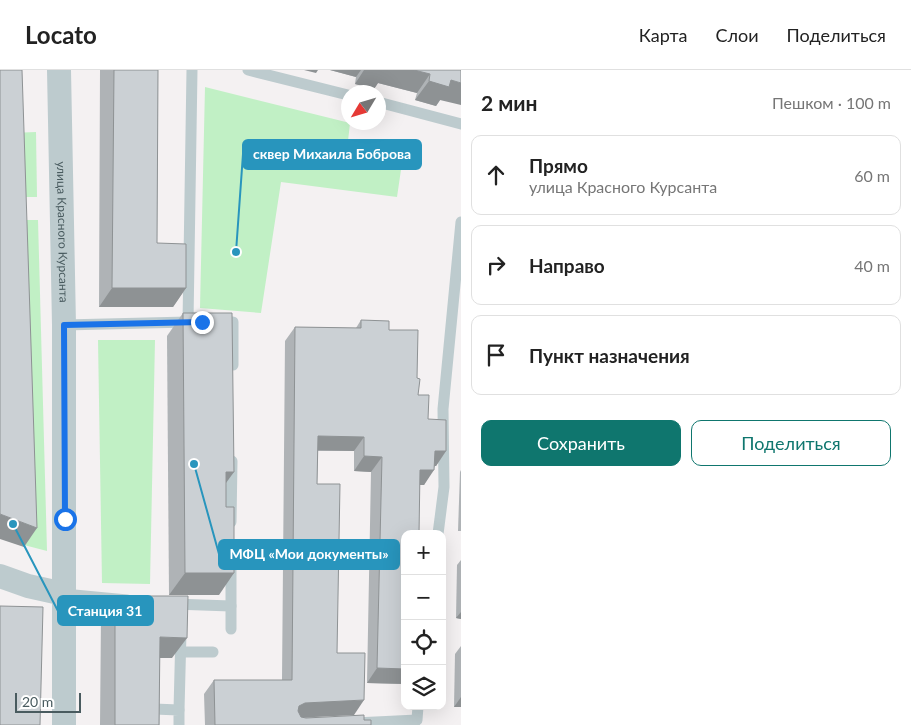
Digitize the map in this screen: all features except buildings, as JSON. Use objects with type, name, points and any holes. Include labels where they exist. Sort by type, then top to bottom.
[{"type":"street","name":"улица Красного Курсанта","points":[[59,70],[64,325],[64,725]]},
{"type":"street","points":[[0,576],[28,586],[64,594]]},
{"type":"lane","points":[[188,322],[192,70]]},
{"type":"lane","points":[[248,70],[341,93]]},
{"type":"lane","points":[[386,104],[461,124]]},
{"type":"lane","points":[[439,530],[444,487],[443,409],[461,222]]},
{"type":"lane","points":[[64,325],[233,322],[232,380]]},
{"type":"lane","points":[[231,537],[232,449]]},
{"type":"lane","points":[[231,556],[231,629]]},
{"type":"lane","points":[[64,594],[140,601]]},
{"type":"lane","points":[[158,603],[182,606],[231,606]]},
{"type":"lane","points":[[179,725],[182,606]]},
{"type":"lane","points":[[180,652],[213,652]]},
{"type":"lane","points":[[154,725],[154,709],[179,710]]},
{"type":"lane","points":[[342,723],[417,720],[418,710]]},
{"type":"green space","points":[[205,87],[341,121],[341,130],[349,130],[347,150],[402,163],[397,197],[281,182],[261,313],[200,308]]},
{"type":"green space","points":[[36,132],[37,197],[13,197],[11,133]]},
{"type":"green space","points":[[13,220],[38,220],[47,551],[24,545]]},
{"type":"green space","points":[[98,340],[155,340],[150,584],[102,583]]},
{"type":"place","name":"сквер Михаила Боброва","points":[[236,252]]},
{"type":"place","name":"МФЦ «Мои документы»","points":[[194,464]]},
{"type":"place","name":"Станция 31","points":[[13,524]]},
{"type":"route","points":[[65,519],[64,325],[202,322]]}]
